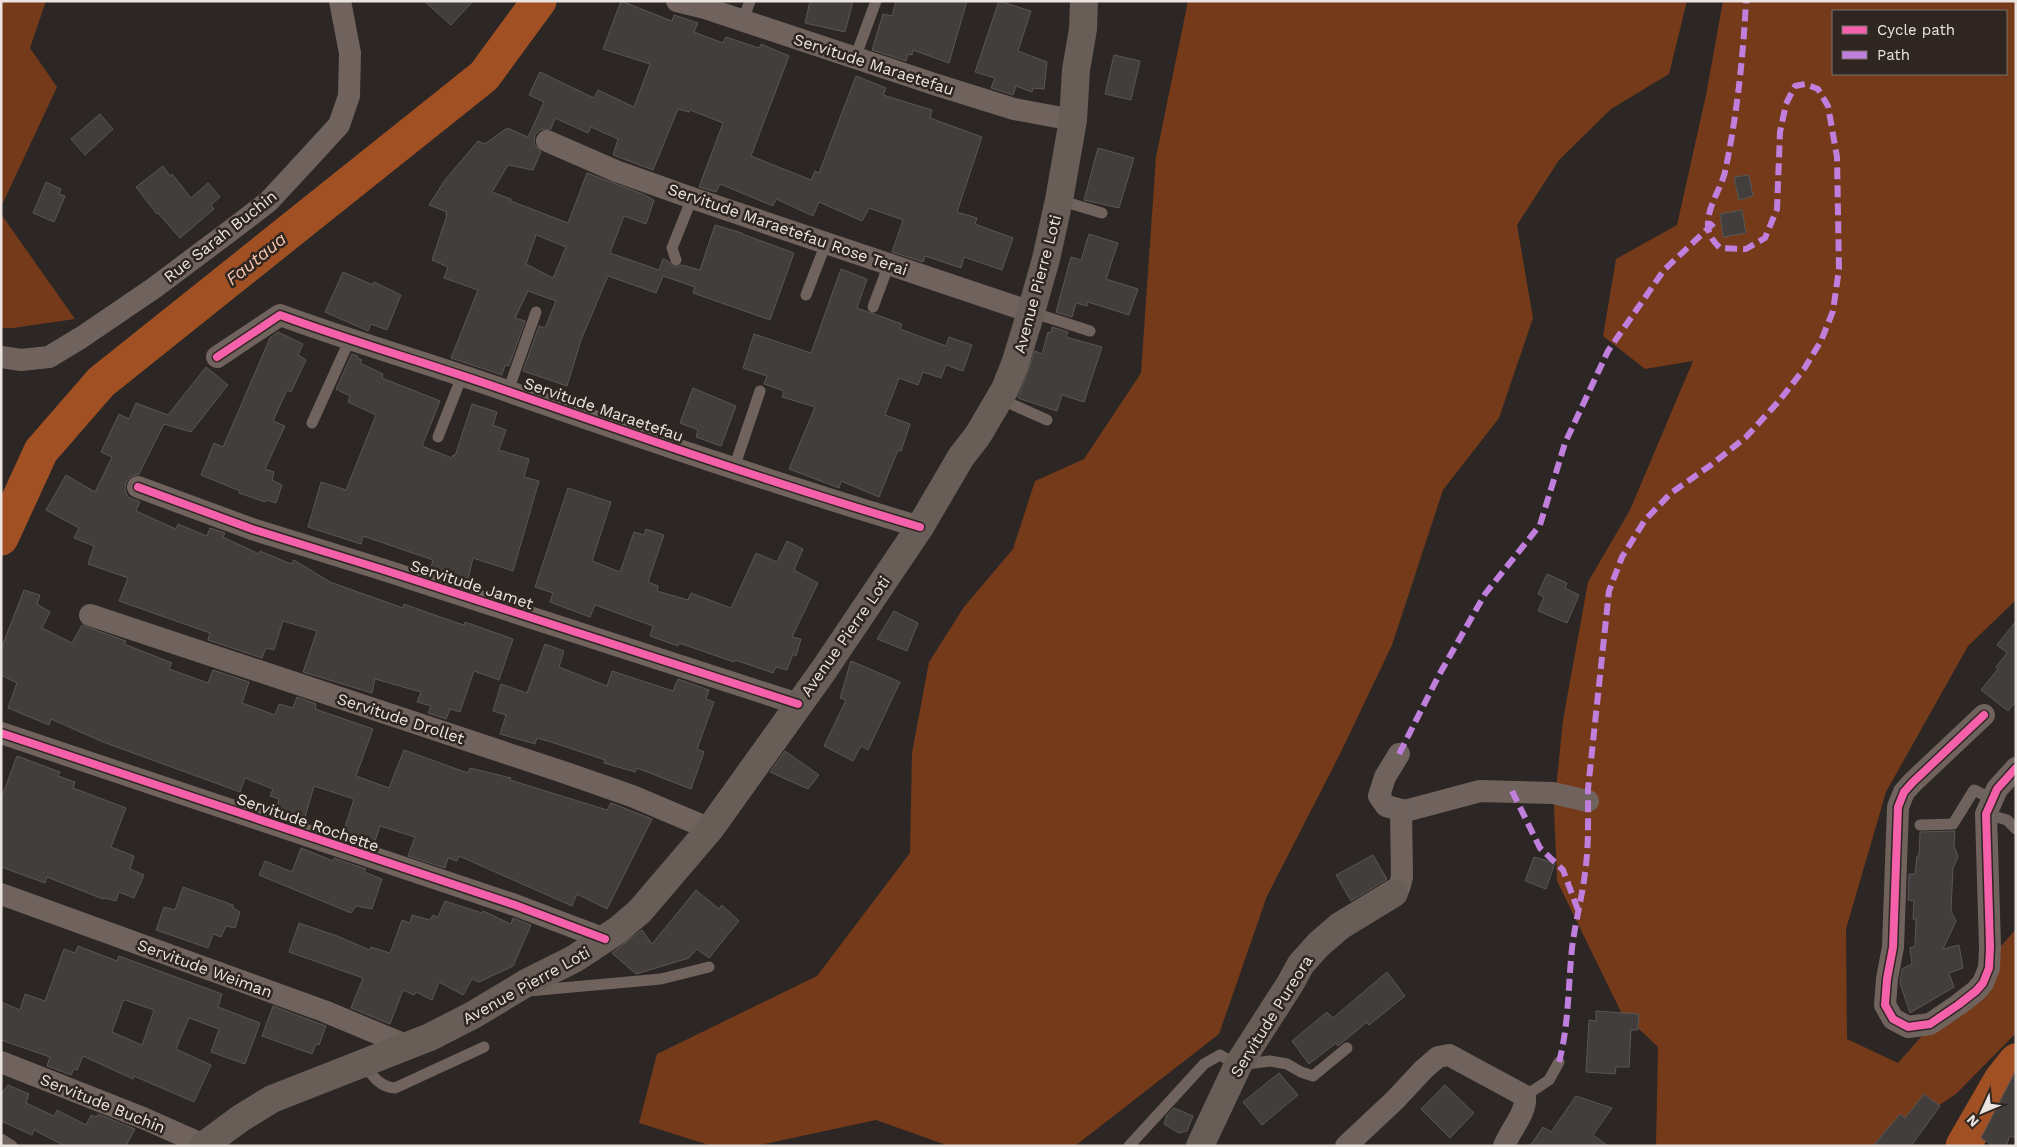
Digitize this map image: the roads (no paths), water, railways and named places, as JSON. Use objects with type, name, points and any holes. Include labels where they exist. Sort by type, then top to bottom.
[{"type":"main road","name":"Avenue Pierre Loti","points":[[203,1145],[272,1099],[408,1046],[473,1015],[510,993],[574,960],[606,939],[640,911],[710,829],[920,527],[961,457],[978,435],[1000,399],[1015,364],[1031,312],[1059,200],[1073,120],[1076,70],[1087,13]]},
{"type":"main road","name":"Servitude Pureora","points":[[1200,1146],[1238,1065],[1301,964],[1318,944],[1340,926],[1394,893]]},
{"type":"street","name":"Rue Sarah Buchin","points":[[1,357],[21,360],[49,358],[154,288],[268,202],[339,126],[348,96],[350,54],[340,1]]},
{"type":"street","name":"Servitude Maraetefau","points":[[677,1],[705,8],[747,11],[855,58],[1014,109],[1073,120]]},
{"type":"street","name":"Servitude Maraetefau Rose Terai","points":[[547,142],[616,171],[692,198],[1031,312]]},
{"type":"street","name":"Servitude Maraetefau","points":[[217,357],[280,314],[836,502],[920,527]]},
{"type":"street","name":"Servitude Jamet","points":[[138,487],[252,529],[798,704]]},
{"type":"street","name":"Servitude Drollet","points":[[90,615],[566,773],[632,796],[710,829]]},
{"type":"street","points":[[1984,715],[1913,782],[1904,792],[1898,807],[1893,947],[1885,1004],[1893,1019],[1908,1027],[1930,1024],[1958,1005],[1983,983],[1989,968],[1990,947],[1989,806],[2004,779],[2016,768]]},
{"type":"street","name":"Servitude Rochette","points":[[1,733],[497,899],[606,939]]},
{"type":"street","points":[[1399,754],[1385,777],[1379,796],[1386,806],[1405,811],[1480,791],[1553,793],[1588,801]]},
{"type":"street","points":[[1394,893],[1400,888],[1402,877],[1401,810]]},
{"type":"street","name":"Servitude Weiman","points":[[1,894],[324,1011],[408,1046]]},
{"type":"street","points":[[1346,1146],[1438,1057],[1449,1055],[1525,1096],[1526,1102],[1521,1115],[1504,1146]]},
{"type":"street","name":"Servitude Buchin","points":[[1,1062],[143,1118],[203,1145]]},
{"type":"lane","points":[[855,58],[876,1]]},
{"type":"lane","points":[[676,260],[672,248],[692,198]]},
{"type":"lane","points":[[1059,200],[1102,212]]},
{"type":"lane","points":[[806,295],[826,242]]},
{"type":"lane","points":[[873,307],[889,264]]},
{"type":"lane","points":[[508,391],[536,312]]},
{"type":"lane","points":[[1031,312],[1090,330]]},
{"type":"lane","points":[[312,423],[350,339]]},
{"type":"lane","points":[[438,437],[462,376]]},
{"type":"lane","points":[[734,468],[760,390]]},
{"type":"lane","points":[[1000,399],[1047,420]]},
{"type":"lane","points":[[1920,825],[1953,824],[1974,790],[2016,830]]},
{"type":"lane","points":[[510,993],[661,979],[709,967]]},
{"type":"lane","points":[[362,1063],[375,1079],[385,1087],[395,1088],[484,1047]]},
{"type":"lane","points":[[1129,1146],[1204,1064],[1220,1055],[1238,1065],[1270,1061],[1288,1064],[1301,1072],[1313,1076],[1347,1048]]},
{"type":"lane","points":[[1525,1096],[1549,1080],[1558,1062]]},
{"type":"lane","points":[[1,1140],[12,1146]]},
{"type":"waterway","name":"Fautaua","points":[[1,538],[41,451],[101,382],[484,76],[539,1]]},
{"type":"waterway","points":[[1963,1146],[2001,1080],[2016,1061]]}]
